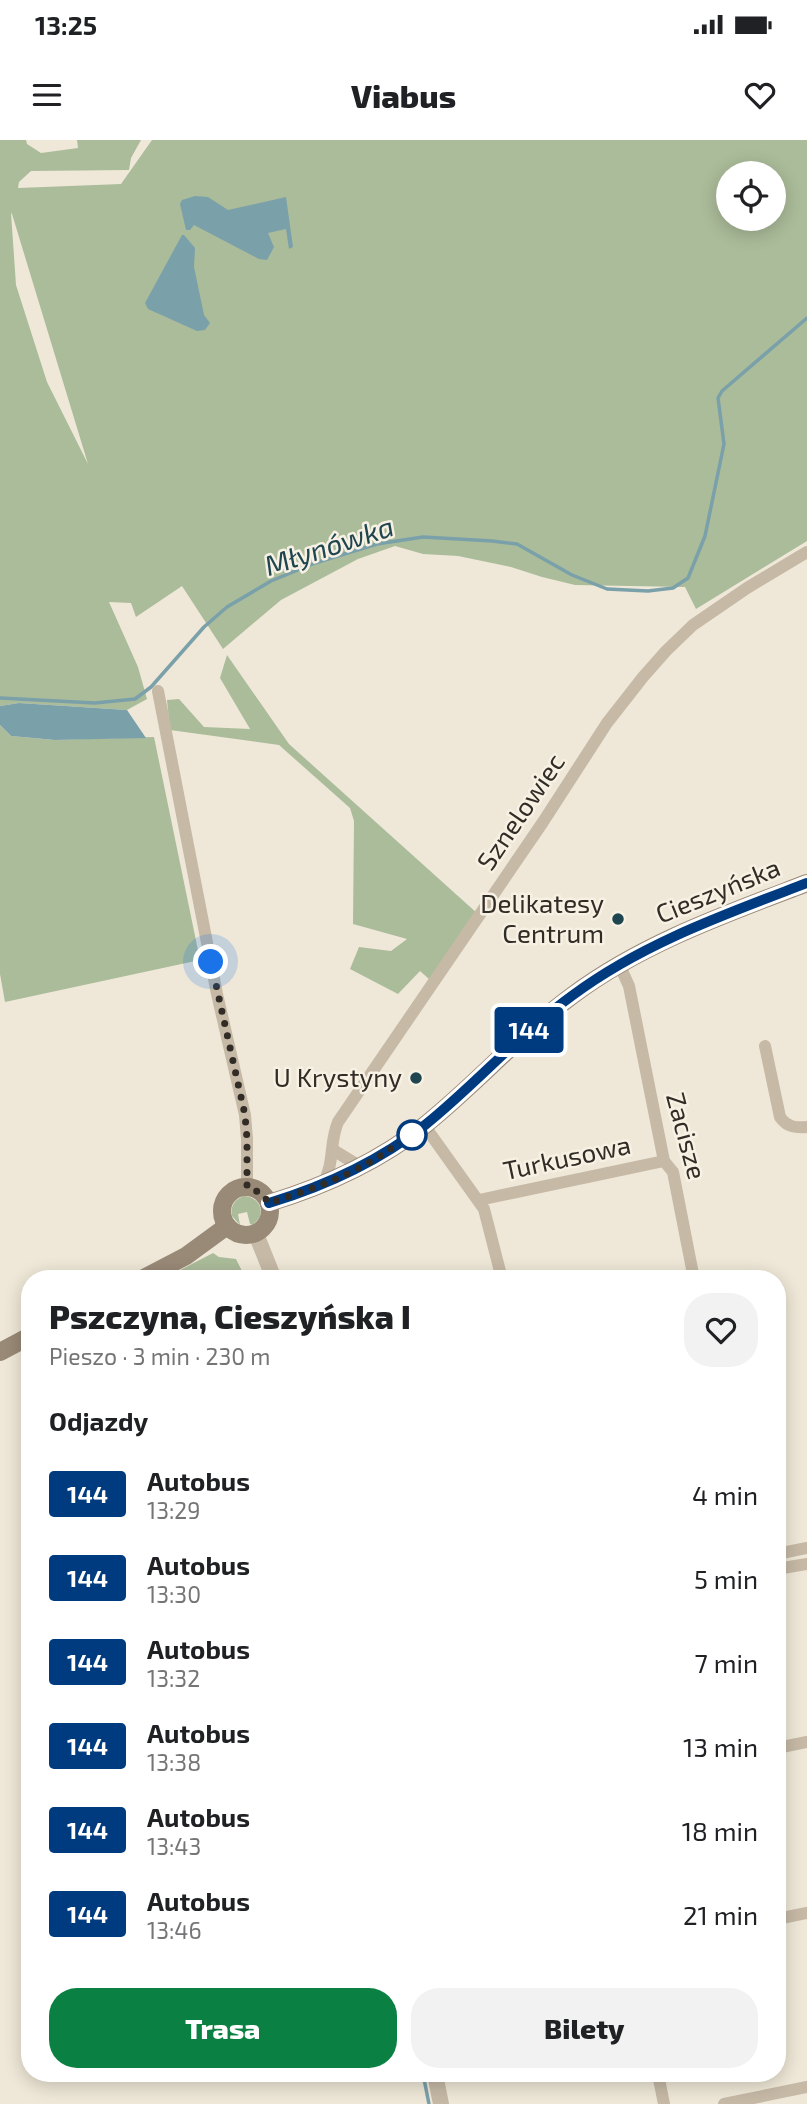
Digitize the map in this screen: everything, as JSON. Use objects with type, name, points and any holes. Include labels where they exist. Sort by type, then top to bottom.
[{"type":"main road","name":"Cieszyńska","points":[[269,1203],[323,1184],[361,1167],[392,1148],[424,1125],[557,1007],[619,964],[677,934],[807,883]]},
{"type":"main road","points":[[247,1187],[261,1193],[269,1203],[269,1219],[256,1234],[240,1235],[227,1226],[222,1213],[225,1201],[236,1190],[247,1187]]},
{"type":"main road","points":[[160,1270],[179,1260],[227,1226]]},
{"type":"main road","points":[[0,1352],[21,1341]]},
{"type":"street","name":"Sznelowiec","points":[[323,1184],[331,1167],[333,1132],[344,1112],[543,822],[607,723],[666,650],[693,625],[807,552]]},
{"type":"street","points":[[158,691],[217,994],[245,1115],[247,1187]]},
{"type":"street","name":"Zacisze","points":[[619,964],[629,986],[664,1161],[673,1172],[692,1270]]},
{"type":"street","points":[[765,1046],[780,1117],[785,1124],[792,1127],[807,1127]]},
{"type":"street","points":[[424,1125],[484,1209],[500,1270]]},
{"type":"street","points":[[333,1150],[361,1167]]},
{"type":"street","name":"Turkusowa","points":[[479,1200],[664,1161]]},
{"type":"street","points":[[256,1234],[270,1270]]},
{"type":"street","points":[[786,1552],[807,1548]]},
{"type":"street","points":[[786,1568],[807,1564]]},
{"type":"street","points":[[786,1746],[807,1742]]},
{"type":"street","points":[[786,1917],[807,1913]]},
{"type":"street","points":[[437,2082],[441,2104]]},
{"type":"street","points":[[660,2082],[664,2104]]},
{"type":"street","points":[[724,2104],[807,2087]]},
{"type":"green space","points":[[0,140],[26,140],[27,144],[41,153],[78,148],[77,140],[141,140],[131,158],[129,170],[31,171],[19,182],[18,188],[121,184],[152,140],[807,140],[807,541],[696,609],[685,587],[575,585],[511,567],[458,556],[423,554],[395,546],[358,559],[281,600],[223,649],[182,586],[136,617],[131,603],[109,602],[138,667],[147,699],[127,710],[19,703],[0,706]],"holes":[[[12,214],[88,464],[47,382],[16,285]]]},
{"type":"green space","points":[[227,655],[289,744],[478,914],[430,980],[420,971],[398,994],[350,969],[359,947],[391,951],[407,939],[353,924],[354,821],[350,808],[279,745],[170,730],[167,700],[179,699],[204,727],[250,729],[220,678]]},
{"type":"green space","points":[[0,725],[11,736],[55,740],[154,737],[200,960],[5,1002],[0,974]]},
{"type":"green space","points":[[244,1196],[255,1200],[259,1205],[260,1217],[253,1225],[250,1224],[247,1212],[238,1214],[240,1225],[232,1216],[234,1203]]},
{"type":"green space","points":[[213,1253],[219,1257],[236,1259],[242,1270],[180,1270]]},
{"type":"water","points":[[195,196],[208,197],[228,210],[286,197],[293,247],[289,249],[286,229],[268,233],[274,247],[267,260],[259,259],[194,225],[190,230],[186,230],[180,204],[182,200]]},
{"type":"water","points":[[182,235],[195,248],[194,267],[204,315],[210,323],[205,330],[197,331],[148,309],[145,303]]},
{"type":"water","points":[[19,703],[127,710],[146,738],[55,740],[11,736],[0,725],[0,706]]},
{"type":"waterway","name":"Młynówka","points":[[0,698],[95,703],[135,699],[151,687],[204,627],[227,607],[271,581],[315,563],[377,544],[423,537],[517,544],[572,575],[607,589],[648,591],[673,588],[688,578],[705,536],[724,444],[718,398],[722,391],[807,318]]},
{"type":"waterway","points":[[425,2082],[429,2104]]},
{"type":"bus line","name":"144","points":[[269,1203],[343,1176],[392,1148],[434,1117],[557,1007],[619,964],[677,934],[807,883]]},
{"type":"place","name":"Delikatesy Centrum","points":[[618,919]]},
{"type":"place","name":"U Krystyny","points":[[416,1078]]},
{"type":"route","points":[[211,962],[245,1115],[247,1187],[261,1193],[269,1203],[361,1167],[412,1135]]}]
